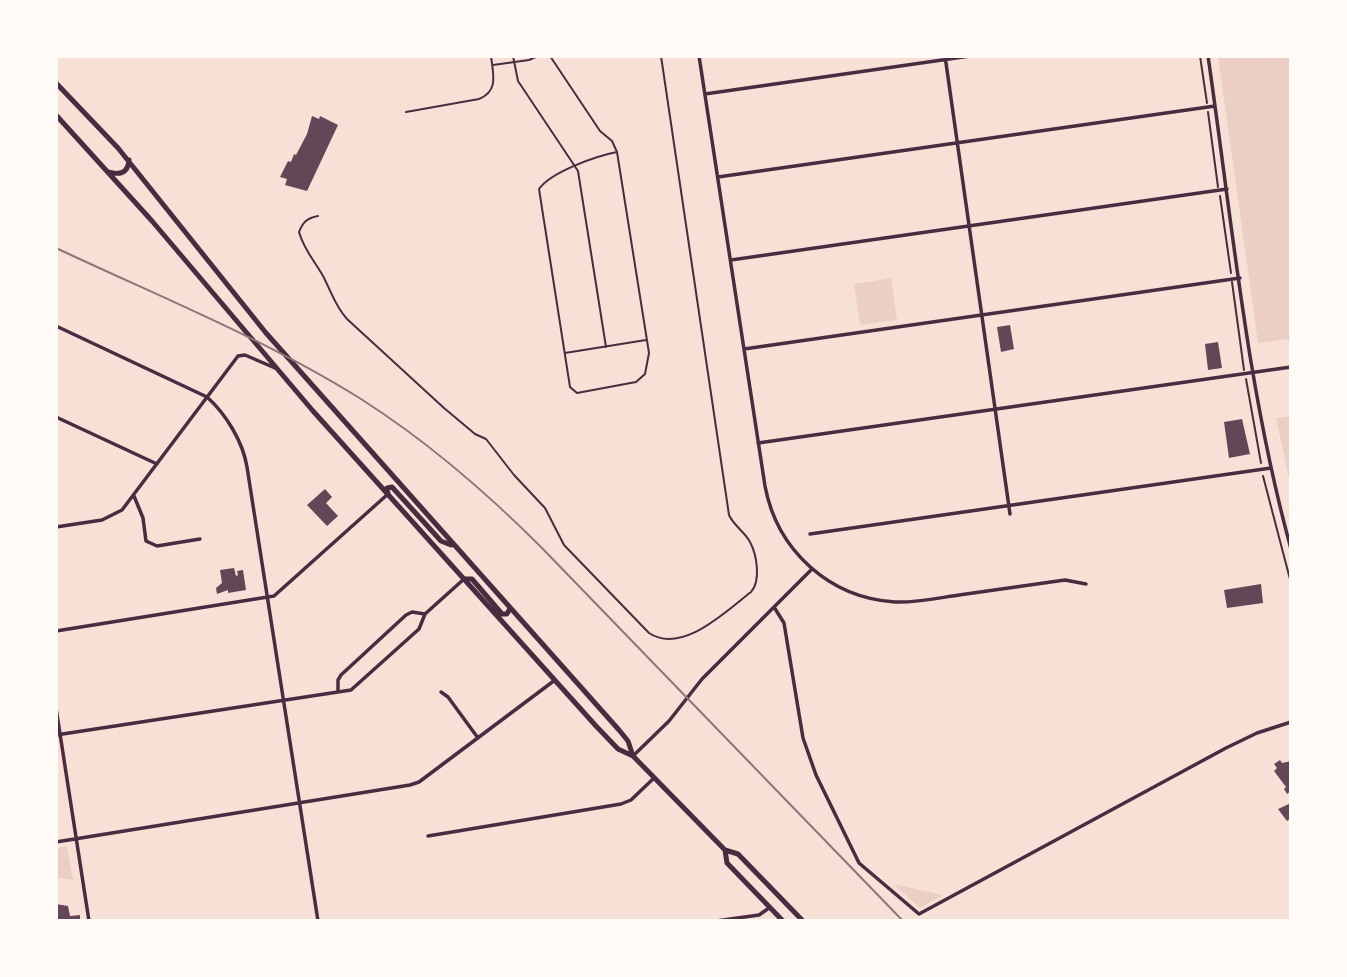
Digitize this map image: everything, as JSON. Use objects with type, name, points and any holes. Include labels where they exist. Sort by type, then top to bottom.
[{"type":"main road","points":[[56,83],[105,132],[266,332],[628,741],[634,755],[654,778],[725,850],[738,853],[803,921]]},
{"type":"main road","points":[[56,115],[277,369],[555,680],[618,749],[634,755]]},
{"type":"main road","points":[[108,172],[124,172],[129,160]]},
{"type":"main road","points":[[388,494],[387,488],[393,486],[441,541],[454,546]]},
{"type":"main road","points":[[464,579],[472,579],[502,614],[507,614],[510,608]]},
{"type":"main road","points":[[725,850],[727,863],[783,921]]},
{"type":"street","points":[[699,56],[766,492],[774,517],[789,545],[812,569],[834,584],[854,594],[876,600],[920,601],[1065,580],[1086,584]]},
{"type":"street","points":[[705,94],[970,56]]},
{"type":"street","points":[[1208,56],[1253,373],[1271,468],[1291,549]]},
{"type":"street","points":[[945,58],[1010,514]]},
{"type":"street","points":[[718,177],[1216,106]]},
{"type":"street","points":[[731,260],[1227,189]]},
{"type":"street","points":[[744,349],[1240,278]]},
{"type":"street","points":[[56,326],[207,397],[220,412],[244,453],[318,921]]},
{"type":"street","points":[[56,527],[110,517],[122,510],[240,355],[277,369]]},
{"type":"street","points":[[758,443],[1291,366]]},
{"type":"street","points":[[56,417],[157,464]]},
{"type":"street","points":[[810,534],[1271,468]]},
{"type":"street","points":[[56,631],[267,599],[278,594],[388,494]]},
{"type":"street","points":[[134,495],[143,518],[146,541],[157,546],[200,539]]},
{"type":"street","points":[[634,755],[669,721],[702,678],[812,569]]},
{"type":"street","points":[[58,735],[284,701],[356,687],[419,629],[425,614],[464,579]]},
{"type":"street","points":[[774,607],[785,627],[805,746],[816,775],[859,863],[919,914],[1226,748],[1257,733],[1291,722]]},
{"type":"street","points":[[338,692],[338,680],[343,672],[406,615],[412,612],[425,614]]},
{"type":"street","points":[[56,842],[414,784],[555,680]]},
{"type":"street","points":[[441,692],[448,697],[478,738]]},
{"type":"street","points":[[56,708],[58,735],[89,921]]},
{"type":"street","points":[[428,836],[621,804],[631,800],[654,778]]},
{"type":"street","points":[[716,921],[759,915],[769,908]]},
{"type":"lane","points":[[405,112],[484,97],[491,92],[494,84],[491,56]]},
{"type":"lane","points":[[513,56],[518,81],[579,176],[606,347]]},
{"type":"lane","points":[[492,65],[538,56]]},
{"type":"lane","points":[[550,56],[600,131],[612,141],[617,152],[647,340],[648,364],[640,380],[632,384],[580,393],[570,387],[539,189],[546,181],[575,166],[617,152]]},
{"type":"lane","points":[[318,216],[309,217],[302,224],[299,232],[301,242],[346,319],[444,408],[475,434],[486,439],[514,475],[545,508],[567,548],[649,634],[659,639],[677,639],[709,624],[751,592],[757,577],[752,545],[729,515],[661,56]]},
{"type":"lane","points":[[564,353],[647,340]]},
{"type":"path","points":[[1200,56],[1207,103]]},
{"type":"path","points":[[1208,111],[1218,186]]},
{"type":"path","points":[[1220,194],[1231,275]]},
{"type":"path","points":[[1232,283],[1244,370]]},
{"type":"path","points":[[1246,378],[1261,466]]},
{"type":"path","points":[[1263,473],[1291,583]]},
{"type":"shaded area","points":[[1218,56],[1291,56],[1291,352],[1288,339],[1258,343]]},
{"type":"shaded area","points":[[891,278],[897,320],[860,325],[854,284]]},
{"type":"shaded area","points":[[1291,416],[1291,488],[1276,418]]},
{"type":"shaded area","points":[[67,846],[73,880],[56,877],[56,848]]},
{"type":"shaded area","points":[[893,884],[943,895],[920,908]]},
{"type":"building","points":[[312,116],[319,119],[320,116],[338,125],[307,191],[285,185],[287,179],[280,177],[288,161],[291,162],[294,154],[296,155],[307,134]]},
{"type":"building","points":[[1010,325],[1014,349],[1001,352],[997,327]]},
{"type":"building","points":[[1218,342],[1222,368],[1208,370],[1205,344]]},
{"type":"building","points":[[1242,419],[1250,454],[1229,458],[1224,422]]},
{"type":"building","points":[[325,489],[332,497],[326,503],[338,516],[327,526],[307,505]]},
{"type":"building","points":[[234,568],[236,576],[237,571],[243,570],[246,590],[228,593],[228,590],[217,594],[216,588],[222,583],[220,570]]},
{"type":"building","points":[[1261,584],[1263,603],[1227,608],[1224,590]]},
{"type":"building","points":[[1280,760],[1282,763],[1291,761],[1291,791],[1287,794],[1284,789],[1286,787],[1274,771],[1277,768],[1274,764]]},
{"type":"building","points":[[1291,803],[1291,818],[1287,821],[1278,809]]},
{"type":"building","points":[[56,904],[68,906],[70,916],[80,915],[80,921],[56,921]]},
{"type":"railway","points":[[56,248],[211,319],[325,377],[385,415],[432,450],[477,487],[541,547],[903,921]]}]
